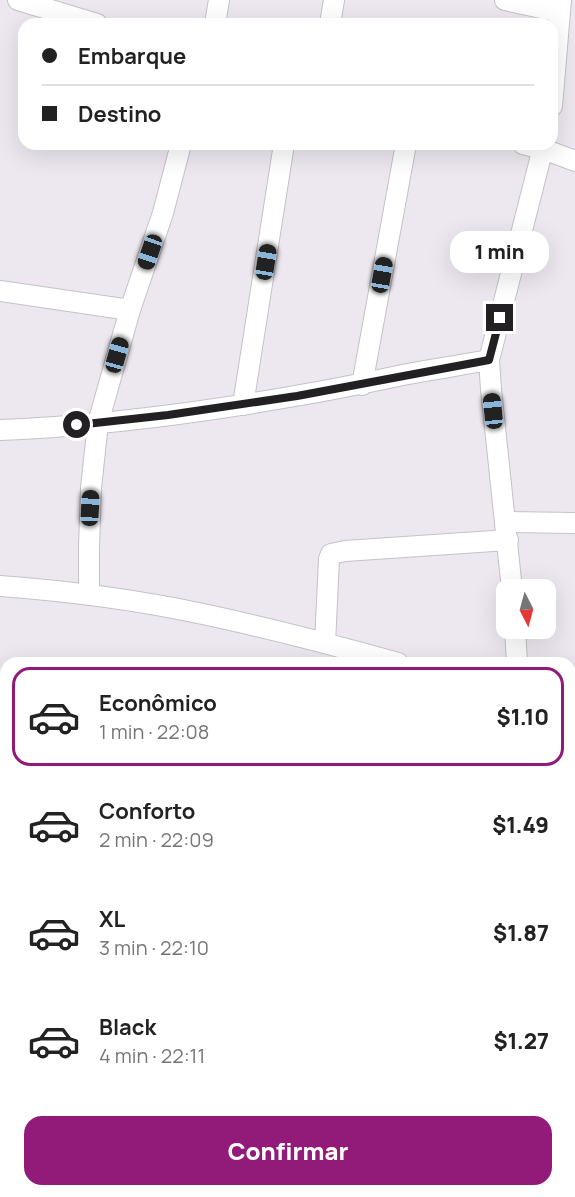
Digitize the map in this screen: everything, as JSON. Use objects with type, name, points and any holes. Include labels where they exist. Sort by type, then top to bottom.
[{"type":"street","points":[[18,0],[44,4],[81,18]]},
{"type":"street","points":[[216,18],[219,0]]},
{"type":"street","points":[[331,18],[334,0]]},
{"type":"street","points":[[505,0],[560,6],[558,31]]},
{"type":"street","points":[[89,595],[88,547],[91,488],[98,423],[130,310],[163,213],[179,150]]},
{"type":"street","points":[[243,405],[283,150]]},
{"type":"street","points":[[362,385],[405,150]]},
{"type":"street","points":[[511,579],[490,389],[489,360],[542,150]]},
{"type":"street","points":[[550,150],[575,161]]},
{"type":"street","points":[[0,291],[130,310]]},
{"type":"street","points":[[0,430],[98,423],[243,405],[489,360]]},
{"type":"street","points":[[325,643],[331,554],[339,551],[575,523]]},
{"type":"street","points":[[0,585],[89,595],[202,614],[376,657]]},
{"type":"street","points":[[516,639],[517,657]]},
{"type":"route","points":[[77,425],[168,415],[297,396],[489,360],[500,318]]}]
